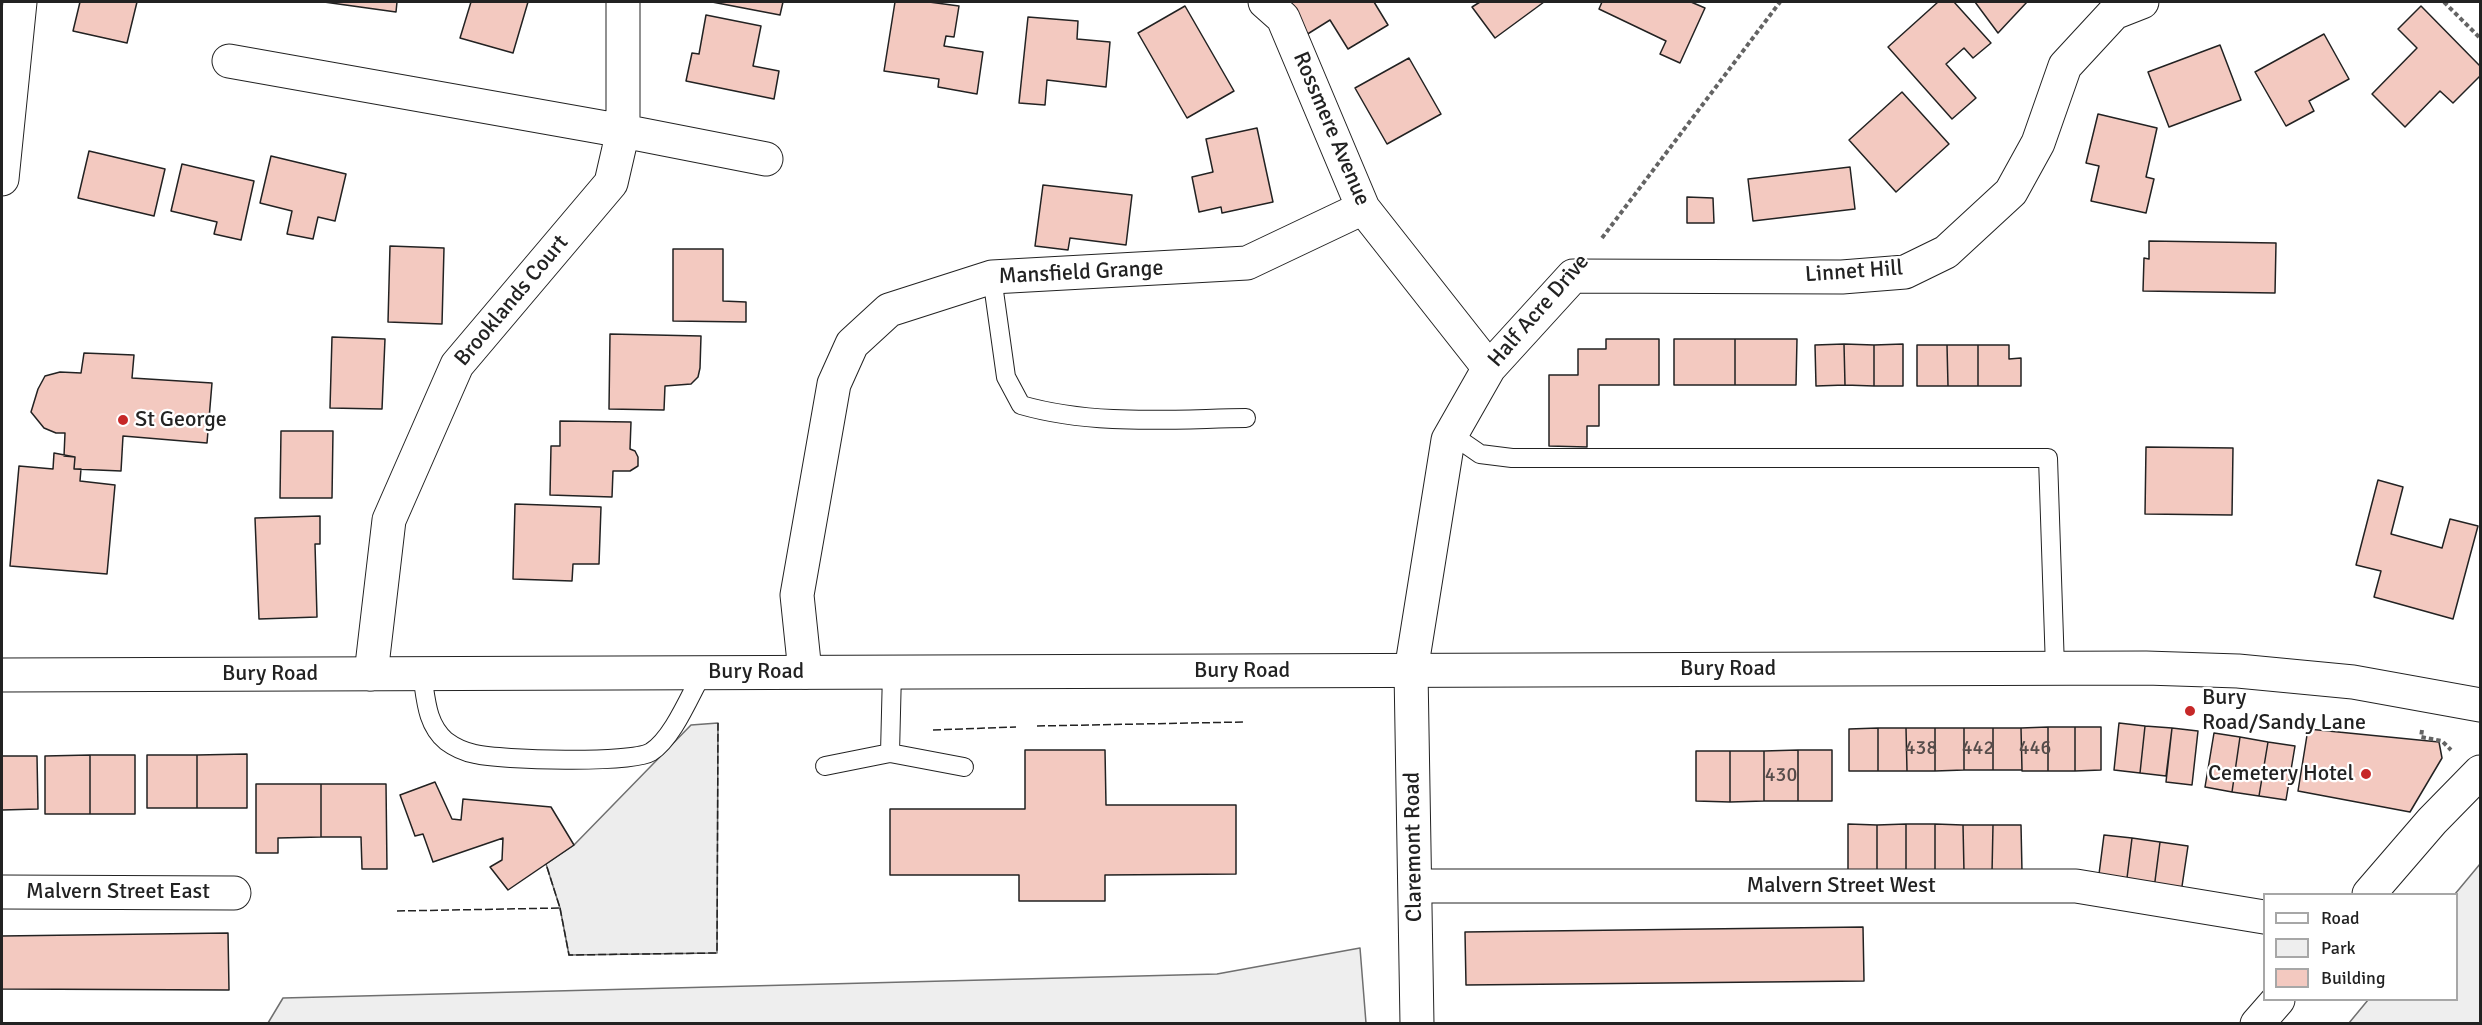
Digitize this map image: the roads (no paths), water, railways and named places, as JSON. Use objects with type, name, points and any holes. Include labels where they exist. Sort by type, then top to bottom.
[{"type":"street","points":[[2,178],[8,64],[20,2]]},
{"type":"street","name":"Brooklands Court","points":[[371,674],[389,520],[457,365],[611,183],[623,131],[623,2]]},
{"type":"street","name":"Rossmere Avenue","points":[[1265,2],[1283,18],[1363,208],[1489,368]]},
{"type":"street","name":"Linnet Hill","points":[[1573,276],[1842,277],[1905,272],[1946,252],[2011,192],[2038,143],[2065,66],[2114,13],[2142,2]]},
{"type":"street","points":[[230,61],[623,131],[766,159]]},
{"type":"street","name":"Mansfield Grange","points":[[805,672],[797,595],[834,384],[852,344],[889,310],[992,277],[1247,264],[1363,208]]},
{"type":"street","name":"Half Acre Drive","points":[[1411,671],[1446,450],[1451,434],[1489,368],[1573,276]]},
{"type":"street","name":"Bury Road","points":[[2,675],[2146,668],[2238,671],[2353,682],[2481,705]]},
{"type":"street","name":"Claremont Road","points":[[1411,671],[1418,1023]]},
{"type":"street","points":[[2370,893],[2432,821],[2467,764]]},
{"type":"street","name":"Malvern Street West","points":[[1415,886],[2076,886],[2263,917]]},
{"type":"street","name":"Malvern Street East","points":[[2,892],[234,893]]},
{"type":"street","points":[[2257,1023],[2276,1001]]},
{"type":"lane","points":[[992,277],[1006,377],[1021,405],[1052,414],[1107,419],[1246,418]]},
{"type":"lane","points":[[1451,434],[1480,454],[1512,458],[2048,458],[2055,668]]},
{"type":"lane","points":[[422,674],[430,719],[447,742],[462,750],[476,754],[521,759],[626,759],[644,756],[654,750],[669,733],[703,672]]},
{"type":"lane","points":[[890,753],[892,672]]},
{"type":"lane","points":[[825,766],[890,753],[964,768]]},
{"type":"place","name":"St George","points":[[123,420]]},
{"type":"place","name":"Bury Road/Sandy Lane","points":[[2190,711]]},
{"type":"place","name":"Cemetery Hotel","points":[[2366,774]]}]
